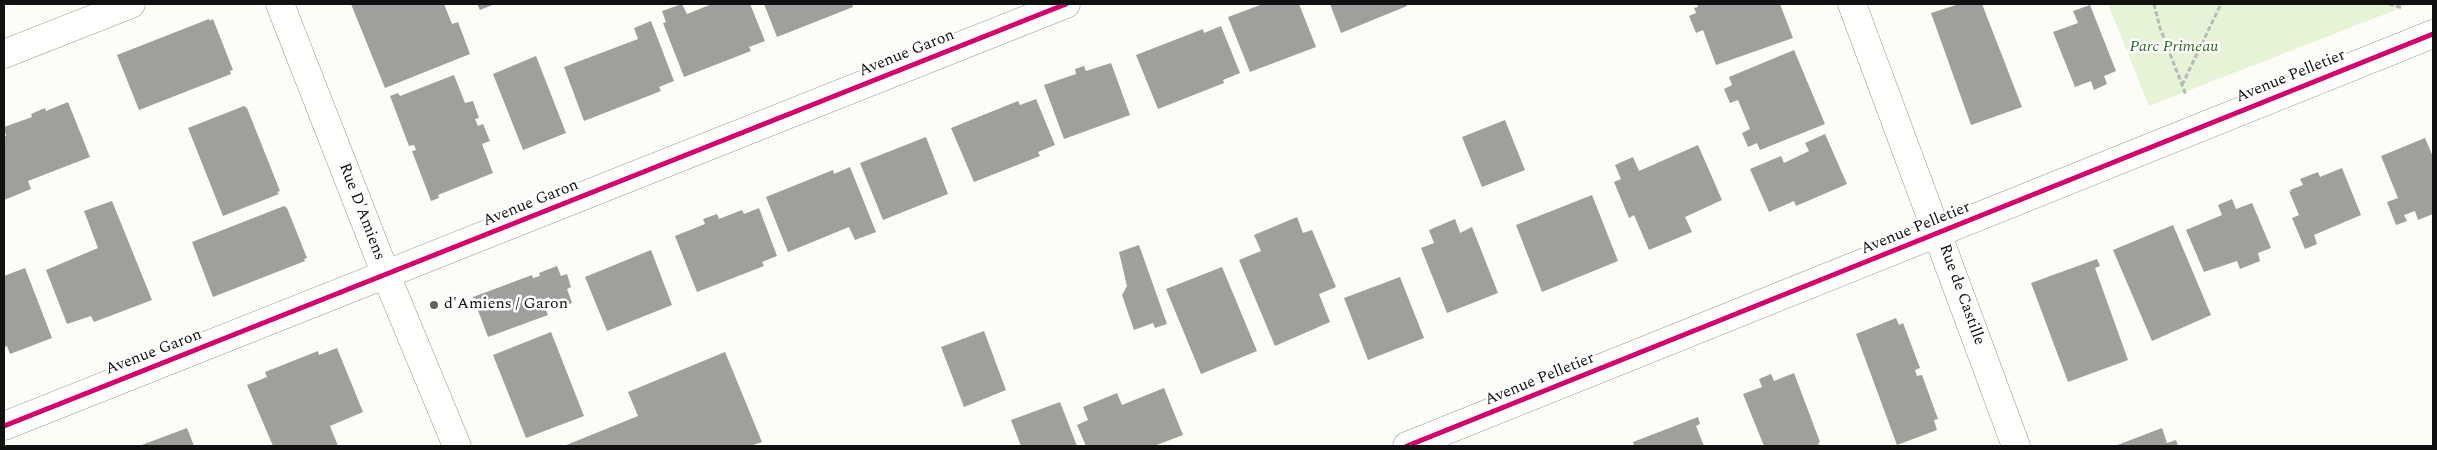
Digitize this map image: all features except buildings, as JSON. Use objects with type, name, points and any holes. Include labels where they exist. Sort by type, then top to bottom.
[{"type":"street","points":[[4,54],[131,4]]},
{"type":"street","name":"Rue D'Amiens","points":[[280,4],[386,275],[457,446]]},
{"type":"street","name":"Avenue Garon","points":[[4,426],[1066,4]]},
{"type":"street","name":"Rue de Castille","points":[[1852,4],[2016,446]]},
{"type":"street","name":"Avenue Pelletier","points":[[1408,446],[2433,34]]},
{"type":"path","points":[[2154,4],[2160,28],[2199,128]]},
{"type":"path","points":[[2182,86],[2221,4]]},
{"type":"green space","name":"Parc Primeau","points":[[2108,4],[2411,4],[2149,106]]},
{"type":"cycle path","points":[[4,426],[1066,4]]},
{"type":"cycle path","points":[[1407,446],[2433,34]]},
{"type":"place","name":"d'Amiens / Garon","points":[[434,305]]}]
